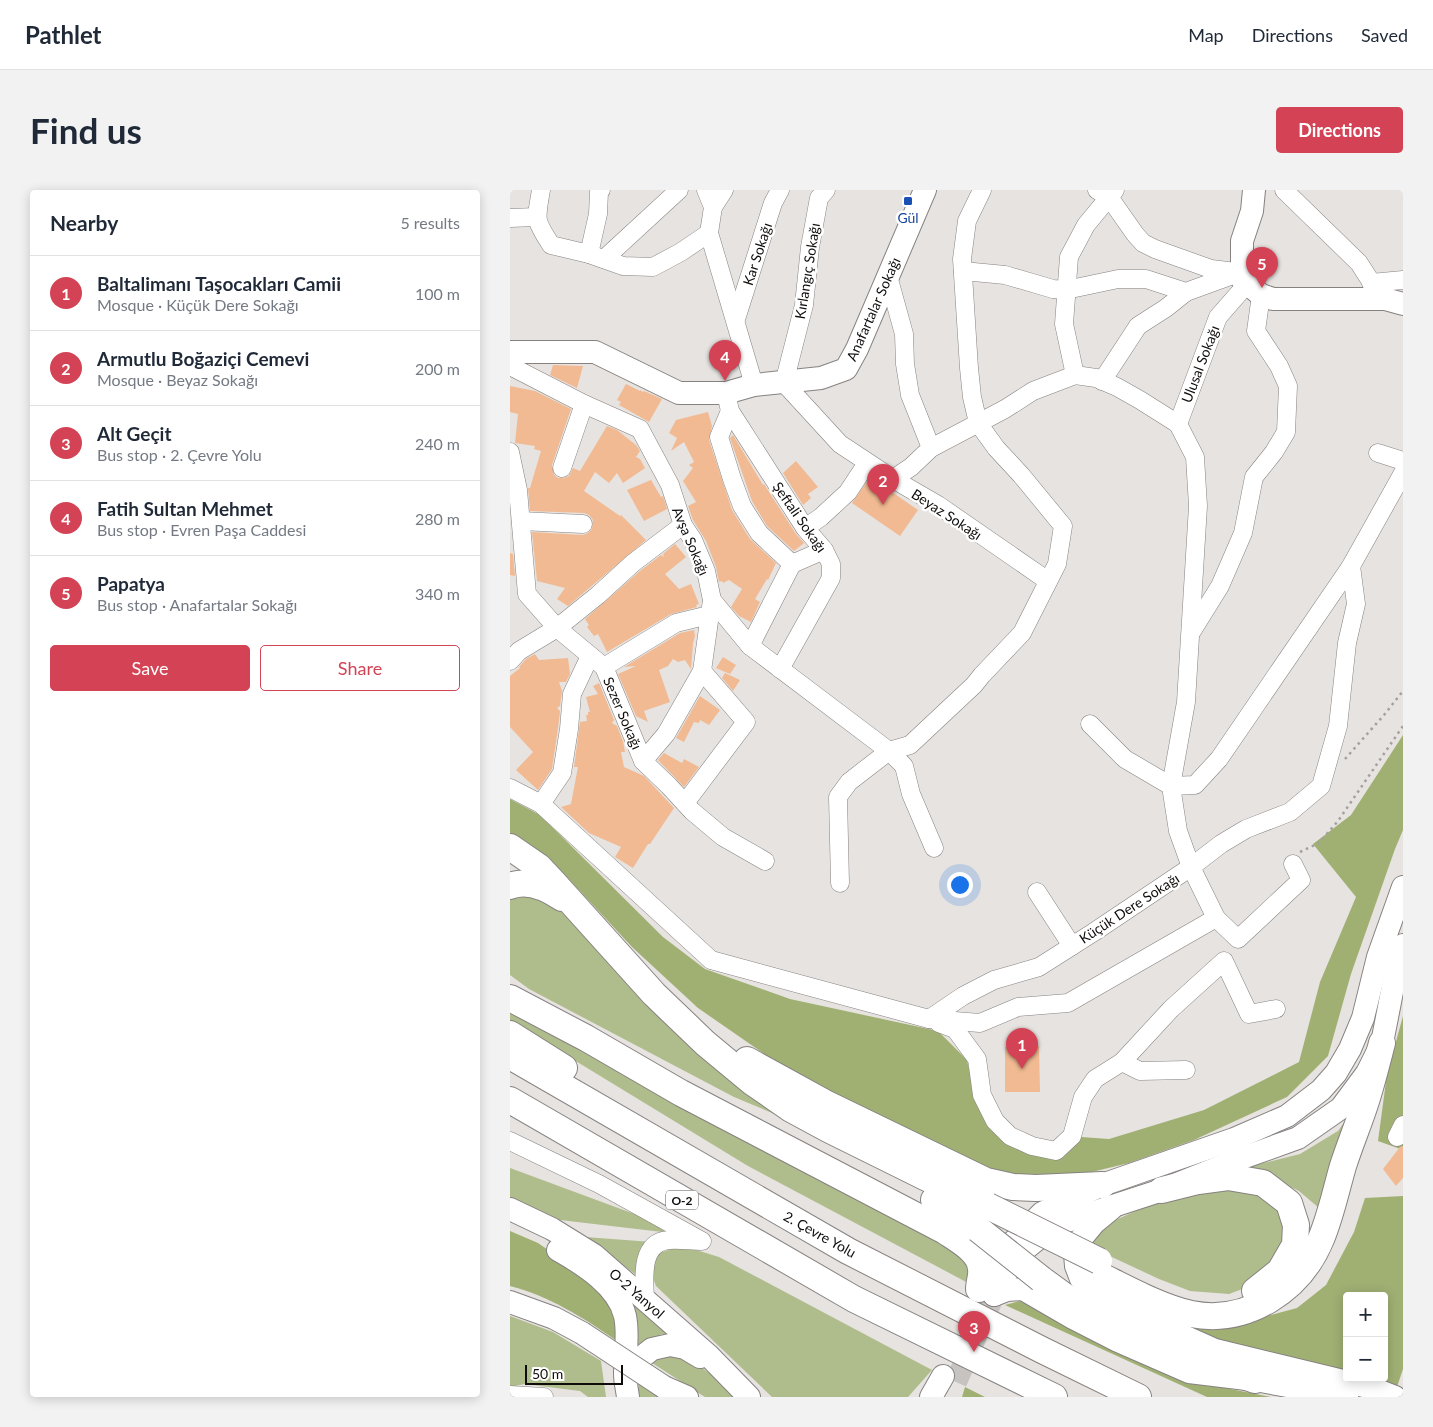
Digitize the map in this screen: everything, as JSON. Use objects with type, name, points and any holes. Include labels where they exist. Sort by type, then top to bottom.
[{"type":"highway","points":[[510,847],[538,867],[574,904],[654,994],[705,1044],[752,1082],[791,1109],[929,1180],[983,1218],[1041,1279],[1078,1306],[1191,1357],[1255,1380]]},
{"type":"highway","points":[[510,886],[517,883],[535,885],[553,892],[574,904]]},
{"type":"highway","points":[[510,987],[586,1038]]},
{"type":"highway","points":[[510,998],[586,1038],[681,1093],[945,1231],[968,1247],[979,1260],[986,1292]]},
{"type":"highway","points":[[675,1014],[720,1044],[825,1103],[986,1181],[1012,1187],[1109,1194]]},
{"type":"highway","points":[[510,1034],[848,1250]]},
{"type":"highway","points":[[1096,1266],[1171,1307],[1190,1314],[1210,1316],[1254,1308],[1269,1301],[1284,1290],[1297,1279],[1315,1252],[1321,1239],[1366,1101],[1382,1043]]},
{"type":"highway","name":"2. Çevre Yolu","points":[[510,1056],[848,1250],[1138,1397]]},
{"type":"highway","points":[[618,1057],[716,1097],[934,1200],[983,1218],[1096,1266],[1168,1293],[1203,1301],[1234,1300],[1258,1290],[1280,1271],[1295,1245],[1296,1225],[1289,1203],[1263,1183],[1228,1177],[1162,1190]]},
{"type":"highway","name":"O-2","points":[[510,1100],[854,1299],[1054,1397]]},
{"type":"highway","points":[[510,1120],[854,1299]]},
{"type":"main road","name":"Anafartalar Sokağı","points":[[784,383],[821,378],[846,370],[925,190]]},
{"type":"main road","points":[[1254,190],[1252,211],[1242,241],[1250,284],[1273,299],[1385,295]]},
{"type":"main road","points":[[510,352],[595,352],[679,393],[728,402],[754,385],[784,383]]},
{"type":"main road","points":[[1350,1397],[1255,1380],[1189,1372],[1118,1341],[1023,1289],[986,1292],[998,1257],[1042,1213],[1109,1194],[1287,1116],[1321,1090],[1336,1073],[1350,1050],[1363,1018],[1378,957],[1403,887]]},
{"type":"main road","points":[[1109,1194],[1162,1190],[1298,1138],[1341,1108],[1367,1073],[1382,1043],[1396,966],[1403,945]]},
{"type":"main road","points":[[1109,1194],[1094,1223],[1080,1240],[1075,1254],[1076,1266],[1081,1279],[1091,1290],[1150,1321],[1215,1350],[1372,1388],[1395,1397]]},
{"type":"main road","name":"O-2 Yanyol","points":[[510,1209],[552,1229],[594,1255],[708,1355],[749,1397]]},
{"type":"main road","points":[[510,1226],[541,1240],[575,1260],[616,1296],[624,1316],[627,1389]]},
{"type":"main road","points":[[510,1302],[554,1318],[582,1333],[671,1392],[687,1397]]},
{"type":"main road","points":[[627,1389],[638,1360],[652,1349],[670,1345],[685,1348],[724,1371]]},
{"type":"main road","points":[[932,1397],[950,1385]]},
{"type":"street","points":[[541,190],[536,217],[538,225],[551,245],[623,266],[653,267],[709,233]]},
{"type":"street","points":[[597,257],[598,214],[601,190]]},
{"type":"street","points":[[597,257],[679,190]]},
{"type":"street","points":[[706,190],[713,207]]},
{"type":"street","points":[[724,190],[713,207],[709,233],[754,385]]},
{"type":"street","name":"Kar Sokağı","points":[[736,319],[773,203],[780,190]]},
{"type":"street","name":"Kırlangıç Sokağı","points":[[784,383],[788,359],[804,305],[810,247],[819,198],[826,190]]},
{"type":"street","points":[[840,883],[838,797],[849,782],[889,752],[910,745],[974,685],[1022,633],[1057,564],[1063,526],[996,448],[978,423],[971,387],[963,271],[964,233],[967,221],[982,190]]},
{"type":"street","points":[[1284,190],[1359,263],[1385,295],[1403,280]]},
{"type":"street","points":[[1075,375],[1064,324],[1069,257],[1107,192],[1135,234],[1143,242],[1155,249],[1250,284]]},
{"type":"street","points":[[510,218],[536,217]]},
{"type":"street","points":[[963,271],[1005,275],[1054,289],[1066,290],[1118,279],[1146,279],[1186,292],[1250,284]]},
{"type":"street","points":[[888,276],[904,334],[910,395],[931,448]]},
{"type":"street","points":[[1190,634],[1220,586],[1243,532],[1254,477],[1274,452],[1286,432],[1288,386],[1279,366],[1256,331],[1250,284]]},
{"type":"street","name":"Ulusal Sokağı","points":[[1178,424],[1218,317],[1250,284]]},
{"type":"street","points":[[1102,381],[1138,326],[1186,292]]},
{"type":"street","name":"Avşa Sokağı","points":[[510,366],[584,404],[640,429],[670,485],[683,525],[693,540],[706,572],[710,607],[750,646],[889,752],[904,766],[911,794],[934,848]]},
{"type":"street","points":[[893,480],[911,467],[931,448],[1033,392],[1075,375],[1102,381],[1140,400],[1178,424]]},
{"type":"street","name":"Beyaz Sokağı","points":[[784,383],[840,444],[893,480],[938,505],[1048,581]]},
{"type":"street","points":[[728,402],[719,437],[742,506],[759,533],[792,564]]},
{"type":"street","name":"Şeftali Sokağı","points":[[728,402],[805,528],[824,550],[831,564],[831,578],[780,669]]},
{"type":"street","points":[[562,468],[584,404]]},
{"type":"street","name":"Küçük Dere Sokağı","points":[[929,1019],[963,996],[994,980],[1038,967],[1191,867],[1178,831],[1171,786],[1186,702],[1198,506],[1195,457],[1178,424]]},
{"type":"street","points":[[510,452],[518,490],[527,594],[510,587]]},
{"type":"street","points":[[1378,453],[1403,461]]},
{"type":"street","points":[[805,528],[821,517],[848,492],[867,463]]},
{"type":"street","points":[[1090,724],[1125,759],[1171,786],[1195,785],[1214,766],[1351,566],[1403,473]]},
{"type":"street","points":[[521,521],[583,524]]},
{"type":"street","points":[[510,661],[520,651],[557,628],[598,595],[633,563],[683,525]]},
{"type":"street","points":[[750,646],[792,564],[824,550]]},
{"type":"street","points":[[1293,864],[1301,880],[1238,939],[1216,918],[1191,867],[1221,844],[1246,830],[1290,812],[1321,786],[1338,726],[1347,643],[1356,604],[1351,566]]},
{"type":"street","name":"Sezer Sokağı","points":[[527,594],[557,628],[604,667],[643,761],[692,811],[723,837],[765,861]]},
{"type":"street","points":[[604,667],[676,624],[710,607]]},
{"type":"street","points":[[643,761],[666,734],[702,671],[710,607]]},
{"type":"street","points":[[541,804],[562,773],[572,694],[590,656]]},
{"type":"street","points":[[685,803],[746,722],[702,671]]},
{"type":"street","points":[[510,788],[541,804],[711,960],[929,1019],[955,1029],[977,1059],[982,1095],[995,1121],[1010,1136],[1032,1146],[1056,1151],[1072,1136],[1083,1097],[1095,1079],[1122,1062],[1171,1009],[1224,961],[1249,1014],[1276,1009]]},
{"type":"street","name":"Küçük Dere Sokağı","points":[[1037,892],[1072,946]]},
{"type":"street","points":[[929,1019],[980,1024],[1018,1007],[1068,1004],[1216,918]]},
{"type":"street","points":[[1122,1062],[1140,1071],[1186,1070]]},
{"type":"street","points":[[510,1141],[599,1184],[702,1241],[668,1240],[654,1246],[646,1259],[644,1275],[645,1299]]},
{"type":"street","points":[[510,1395],[544,1397]]},
{"type":"path","points":[[1340,765],[1403,691]]},
{"type":"path","points":[[1293,864],[1289,857],[1319,843],[1338,820],[1403,726]]},
{"type":"green space","points":[[1403,735],[1403,830],[1351,974],[1328,1056],[1287,1097],[1194,1140],[1129,1163],[1075,1176],[1011,1177],[912,1134],[779,1064],[698,1008],[632,947],[567,877],[510,833],[510,799],[540,815],[663,937],[705,969],[790,999],[938,1031],[967,1060],[975,1095],[995,1132],[1052,1158],[1081,1137],[1109,1139],[1204,1110],[1299,1062],[1320,982],[1356,897],[1313,844],[1351,815]]},
{"type":"green space","points":[[515,894],[563,904],[801,1125],[734,1097],[529,989],[510,975],[510,897]]},
{"type":"green space","points":[[510,1012],[972,1258],[970,1284],[748,1166],[510,1021]]},
{"type":"green space","points":[[1403,1016],[1403,1150],[1378,1141],[1387,1074]]},
{"type":"green space","points":[[1357,1104],[1319,1208],[1299,1191],[1261,1173],[1227,1172],[1300,1154],[1338,1131]]},
{"type":"green space","points":[[510,1168],[637,1215],[671,1233],[560,1220],[510,1198]]},
{"type":"green space","points":[[1229,1183],[1283,1204],[1290,1247],[1253,1285],[1229,1294],[1190,1291],[1159,1279],[1084,1244],[1109,1223],[1160,1200]]},
{"type":"green space","points":[[1403,1196],[1403,1369],[1397,1387],[1378,1382],[1388,1382],[1388,1292],[1343,1292],[1343,1373],[1213,1339],[1117,1294],[1241,1323],[1297,1308],[1326,1285],[1354,1232],[1365,1198]]},
{"type":"green space","points":[[510,1231],[538,1243],[593,1281],[617,1313],[617,1341],[566,1309],[539,1296],[510,1286]]},
{"type":"green space","points":[[585,1237],[652,1242],[639,1277]]},
{"type":"green space","points":[[674,1248],[693,1249],[719,1257],[932,1370],[908,1397],[772,1397],[656,1286],[650,1270],[654,1255]]},
{"type":"green space","points":[[625,1289],[680,1338],[662,1334],[634,1347]]},
{"type":"green space","points":[[1020,1301],[1190,1381],[1271,1397],[1207,1397],[1005,1305]]},
{"type":"green space","points":[[510,1316],[553,1332],[601,1361],[606,1397],[588,1397],[580,1391],[525,1384],[510,1387]]},
{"type":"green space","points":[[661,1353],[690,1358],[739,1397],[705,1397],[649,1361]]},
{"type":"green space","points":[[639,1383],[660,1397],[639,1397],[637,1394]]},
{"type":"green space","points":[[965,1387],[985,1397],[962,1397]]},
{"type":"building","points":[[553,365],[583,366],[577,388],[550,375]]},
{"type":"building","points":[[626,384],[662,399],[649,422],[619,405],[621,402],[617,400]]},
{"type":"building","points":[[510,386],[535,391],[571,409],[552,465],[554,475],[558,478],[569,476],[573,468],[580,471],[607,426],[617,430],[636,445],[640,451],[636,457],[640,459],[645,468],[623,483],[617,473],[609,483],[595,472],[584,491],[621,515],[646,540],[568,606],[557,599],[565,588],[537,581],[532,532],[583,535],[592,529],[593,520],[584,513],[530,511],[528,488],[530,488],[541,451],[534,449],[535,446],[515,443],[518,414],[510,412]]},
{"type":"building","points":[[708,412],[712,426],[709,440],[732,510],[750,539],[776,563],[768,580],[755,599],[760,602],[751,622],[739,616],[731,607],[742,589],[729,580],[723,583],[722,581],[719,582],[716,567],[706,541],[693,520],[688,506],[696,502],[683,481],[693,468],[689,465],[694,462],[684,442],[671,451],[677,438],[669,433],[676,420]]},
{"type":"building","points":[[733,435],[763,485],[804,543],[794,551],[767,526],[752,501],[730,438]]},
{"type":"building","points":[[796,461],[818,487],[808,494],[811,498],[803,505],[783,473]]},
{"type":"building","points":[[870,477],[918,510],[900,536],[852,503]]},
{"type":"building","points":[[651,480],[661,497],[663,496],[667,509],[644,521],[627,490]]},
{"type":"building","points":[[675,544],[686,557],[665,574],[679,589],[691,584],[699,604],[696,605],[697,607],[671,614],[607,652],[598,634],[594,636],[587,627],[589,625],[585,619],[640,571],[661,555],[664,557],[663,554]]},
{"type":"building","points":[[510,553],[513,554],[515,576],[510,575]]},
{"type":"building","points":[[694,630],[691,669],[685,660],[678,662],[673,659],[668,666],[659,670],[670,702],[644,711],[648,722],[636,716],[618,674],[636,666],[624,667],[680,633]]},
{"type":"building","points":[[535,654],[539,660],[568,658],[570,674],[566,682],[559,682],[562,691],[560,706],[557,708],[560,711],[552,769],[538,790],[516,770],[533,752],[510,727],[510,676],[520,668],[526,659]]},
{"type":"building","points":[[723,657],[736,665],[730,674],[716,668]]},
{"type":"building","points":[[725,673],[740,680],[733,691],[722,678]]},
{"type":"building","points":[[599,683],[614,720],[612,723],[617,726],[623,741],[625,752],[621,752],[624,767],[644,776],[674,808],[633,868],[615,857],[621,847],[589,833],[561,807],[571,804],[578,767],[574,767],[580,722],[587,721],[586,715],[590,712],[586,697],[598,694],[593,686]]},
{"type":"building","points":[[700,696],[720,710],[709,725],[700,720],[699,723],[694,722],[684,742],[676,738]]},
{"type":"building","points":[[664,753],[682,763],[684,759],[699,767],[684,787],[658,760]]},
{"type":"building","points":[[1039,1046],[1040,1092],[1005,1092],[1005,1047]]},
{"type":"building","points":[[1403,1146],[1403,1178],[1396,1186],[1383,1169],[1400,1147]]},
{"type":"tunnel","points":[[956,1382],[994,1295]]},
{"type":"place","name":"Gül","points":[[908,201]]},
{"type":"place","name":"Papatya","points":[[1262,288]]},
{"type":"place","name":"Fatih Sultan Mehmet","points":[[725,381]]},
{"type":"place","name":"Armutlu Boğaziçi Cemevi","points":[[883,505]]},
{"type":"place","name":"Baltalimanı Taşocakları Camii","points":[[1022,1069]]},
{"type":"place","name":"Alt Geçit","points":[[974,1352]]}]
